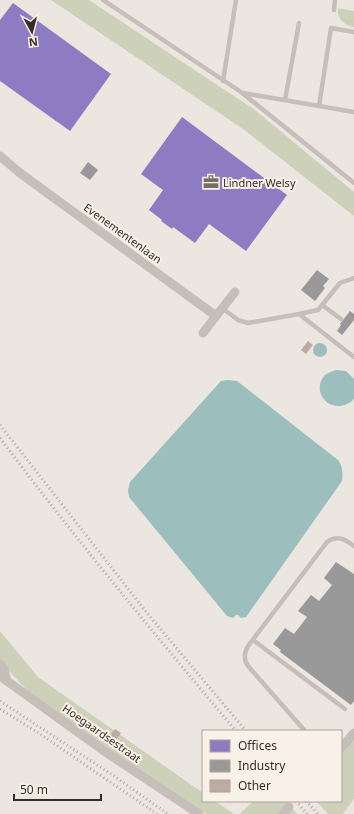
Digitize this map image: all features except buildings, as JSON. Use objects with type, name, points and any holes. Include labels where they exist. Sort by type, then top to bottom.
[{"type":"street","name":"Evenementenlaan","points":[[0,156],[20,173],[219,312]]},
{"type":"street","points":[[203,333],[235,292]]},
{"type":"street","name":"Hoegaardsestraat","points":[[0,664],[4,670],[4,678],[107,753],[199,814]]},
{"type":"street","points":[[342,747],[354,732]]},
{"type":"street","points":[[283,814],[290,807]]},
{"type":"lane","points":[[102,0],[241,92],[354,183]]},
{"type":"lane","points":[[224,81],[236,0]]},
{"type":"lane","points":[[334,10],[335,0]]},
{"type":"lane","points":[[285,100],[299,23]]},
{"type":"lane","points":[[319,106],[331,28],[354,32]]},
{"type":"lane","points":[[241,92],[354,112]]},
{"type":"lane","points":[[219,312],[248,324],[318,310],[340,283],[354,278]]},
{"type":"lane","points":[[322,305],[341,319]]},
{"type":"lane","points":[[299,314],[354,357]]},
{"type":"lane","points":[[304,730],[246,663],[244,658],[245,653],[253,640],[327,542],[333,539],[342,538],[354,546]]},
{"type":"lane","points":[[253,640],[345,709]]},
{"type":"green space","points":[[51,0],[89,0],[255,110],[354,192],[354,216],[243,129]]},
{"type":"green space","points":[[338,8],[354,11],[354,27],[347,25],[342,21],[338,15]]},
{"type":"green space","points":[[0,631],[38,677],[202,792],[202,802],[216,802],[234,814],[207,814],[196,808],[43,704],[23,686],[0,661]]},
{"type":"green space","points":[[354,738],[354,799],[343,814],[328,814],[317,802],[342,802],[342,752]]},
{"type":"green space","points":[[252,802],[287,802],[297,814],[240,814]]},
{"type":"water","points":[[317,343],[323,343],[327,347],[327,353],[323,357],[317,357],[313,353],[313,347]]},
{"type":"water","points":[[336,370],[346,371],[354,379],[354,399],[349,403],[340,406],[328,403],[323,398],[320,387],[321,381],[325,375]]},
{"type":"water","points":[[221,381],[237,381],[338,460],[342,468],[342,481],[246,617],[241,618],[238,615],[233,618],[227,616],[129,497],[128,490],[130,482]]},
{"type":"railway","points":[[0,425],[147,613],[245,730]]},
{"type":"railway","points":[[0,438],[116,586],[235,730]]},
{"type":"railway","points":[[0,701],[114,776],[168,814]]},
{"type":"railway","points":[[0,709],[40,734],[157,814]]},
{"type":"railway","points":[[297,802],[307,814]]},
{"type":"railway","points":[[307,802],[318,814]]},
{"type":"place","name":"Lindner Welsy","points":[[211,182]]}]
